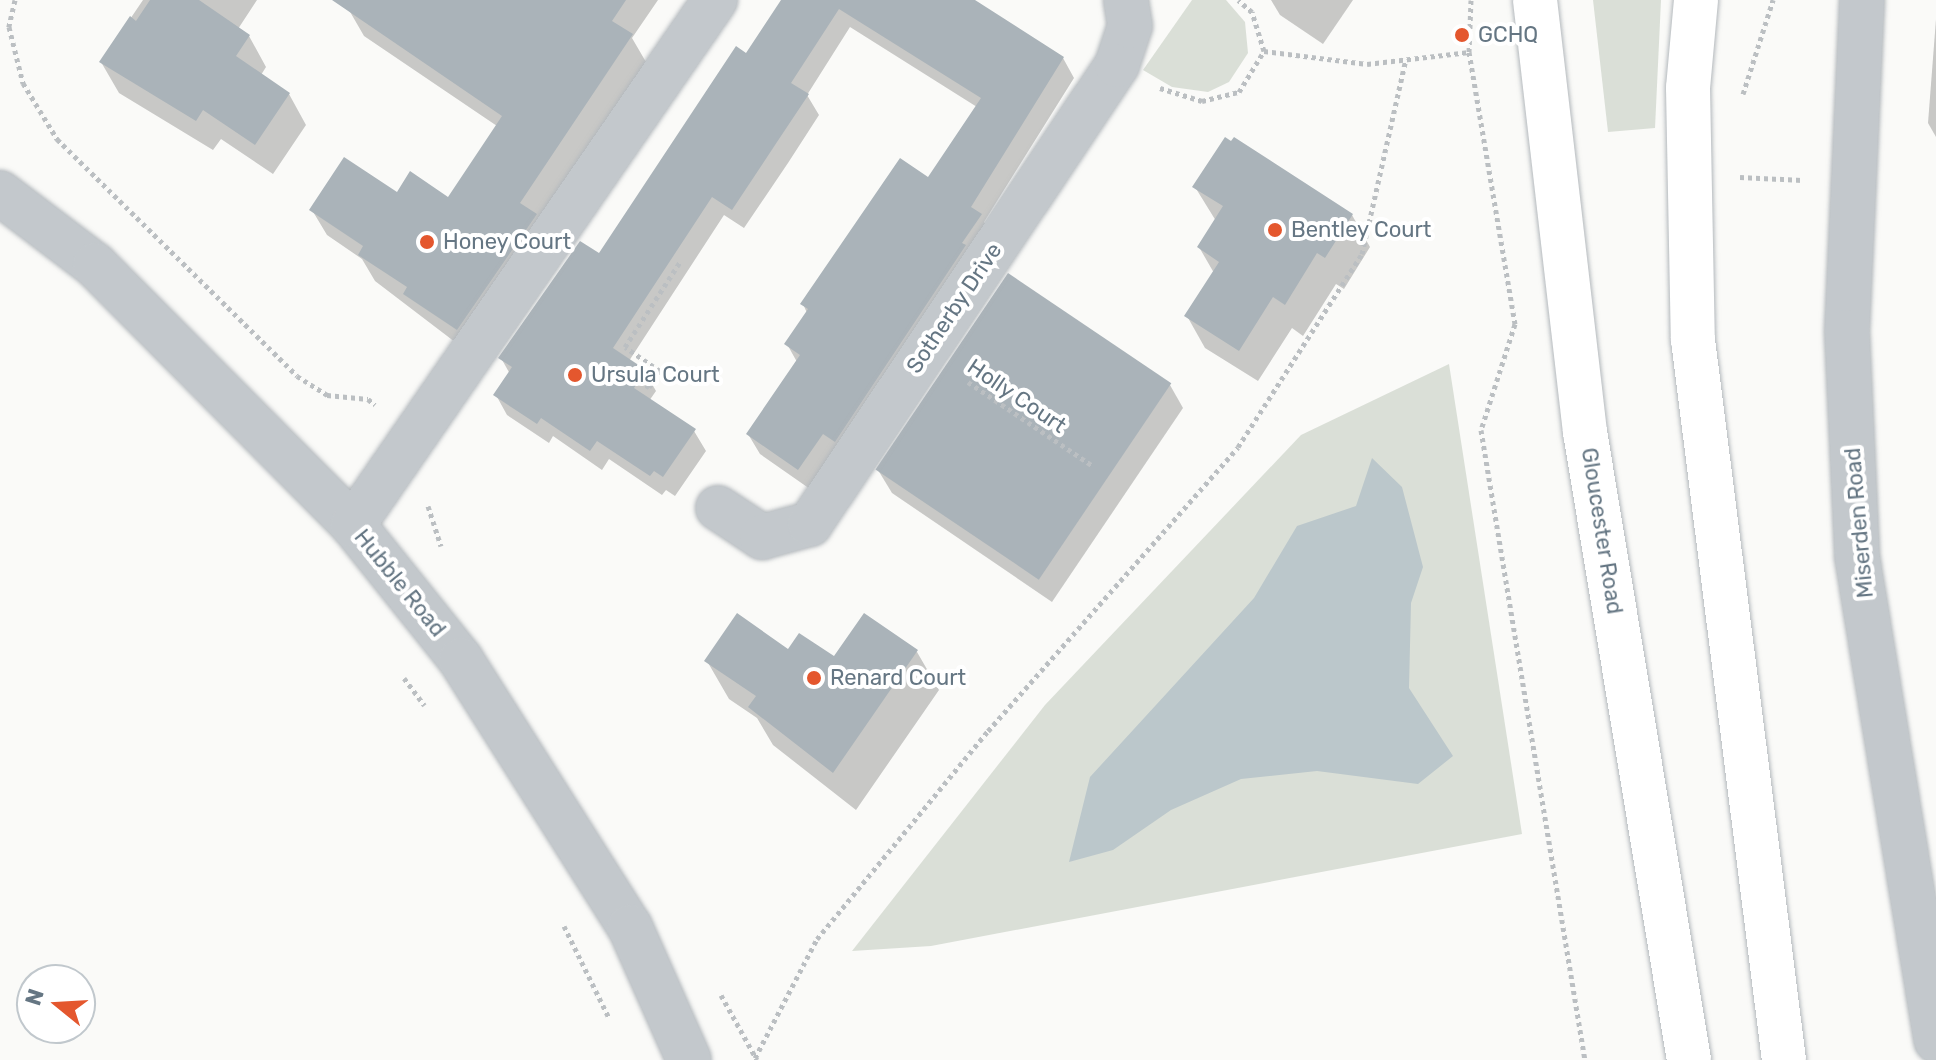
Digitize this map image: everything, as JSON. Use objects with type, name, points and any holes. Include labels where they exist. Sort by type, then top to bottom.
[{"type":"highway","name":"Gloucester Road","points":[[1535,0],[1583,418],[1689,1060]]},
{"type":"highway","points":[[1696,0],[1688,88],[1693,340],[1784,1060]]},
{"type":"street","points":[[353,525],[715,0]]},
{"type":"street","name":"Sotherby Drive","points":[[718,508],[762,537],[810,524],[1117,65],[1130,26],[1126,0]]},
{"type":"street","name":"Miserden Road","points":[[1862,0],[1847,332],[1857,556],[1936,1041]]},
{"type":"street","name":"Hubble Road","points":[[0,193],[95,265],[353,525],[461,660],[630,927],[689,1060]]},
{"type":"path","points":[[1117,65],[1162,89],[1202,101],[1239,92],[1264,51],[1252,12],[1238,0]]},
{"type":"path","points":[[1471,0],[1469,52],[1515,324],[1481,430],[1585,1060]]},
{"type":"path","points":[[1264,51],[1367,64],[1469,52]]},
{"type":"path","points":[[754,1059],[817,939],[988,731],[1238,447],[1362,254],[1406,59]]},
{"type":"path","points":[[639,381],[649,387],[660,371],[625,347],[680,262]]},
{"type":"path","name":"Holly Court","points":[[924,352],[1093,466]]},
{"type":"path","points":[[395,666],[431,715]]},
{"type":"path","points":[[556,913],[617,1033]]},
{"type":"shaded area","points":[[1192,0],[1226,0],[1245,22],[1248,53],[1229,82],[1208,92],[1172,87],[1143,70]]},
{"type":"shaded area","points":[[1593,0],[1661,0],[1655,128],[1608,132]]},
{"type":"shaded area","points":[[1449,364],[1522,834],[931,946],[852,951],[1045,705],[1301,435]]},
{"type":"shaded area","points":[[1372,458],[1402,487],[1423,567],[1411,603],[1409,688],[1453,756],[1418,784],[1317,771],[1241,779],[1171,810],[1113,850],[1069,862],[1090,777],[1254,598],[1297,526],[1356,506]]},
{"type":"building","points":[[150,0],[199,0],[250,35],[236,56],[290,93],[255,145],[203,110],[196,121],[99,62],[130,16],[136,21]]},
{"type":"building","points":[[332,0],[626,0],[612,21],[633,34],[520,203],[537,214],[457,330],[403,294],[407,287],[358,255],[363,246],[309,210],[344,157],[397,192],[410,171],[448,197],[502,116]]},
{"type":"building","points":[[781,0],[975,0],[1064,57],[971,207],[982,214],[962,243],[966,245],[835,442],[823,434],[798,470],[746,434],[800,355],[784,344],[808,309],[800,304],[900,158],[928,177],[981,98],[839,9],[791,83],[809,94],[732,210],[712,197],[613,348],[646,370],[634,388],[696,429],[663,477],[654,471],[650,476],[597,441],[590,451],[541,418],[537,424],[493,395],[512,367],[498,358],[580,241],[599,253],[736,46],[746,53]]},
{"type":"building","name":"Bentley Court","points":[[1225,137],[1231,141],[1234,137],[1353,214],[1325,258],[1317,253],[1285,305],[1273,297],[1239,351],[1184,316],[1219,262],[1197,247],[1223,206],[1192,187]]},
{"type":"building","points":[[1008,273],[1171,383],[1039,580],[875,469]]},
{"type":"building","name":"Renard Court","points":[[737,613],[788,649],[799,633],[834,656],[864,613],[918,650],[833,773],[748,707],[756,696],[704,661]]},
{"type":"place","name":"GCHQ","points":[[1462,35]]},
{"type":"place","name":"Bentley Court","points":[[1275,230]]},
{"type":"place","name":"Honey Court","points":[[427,242]]},
{"type":"place","name":"Ursula Court","points":[[575,375]]},
{"type":"place","name":"Renard Court","points":[[814,678]]}]
